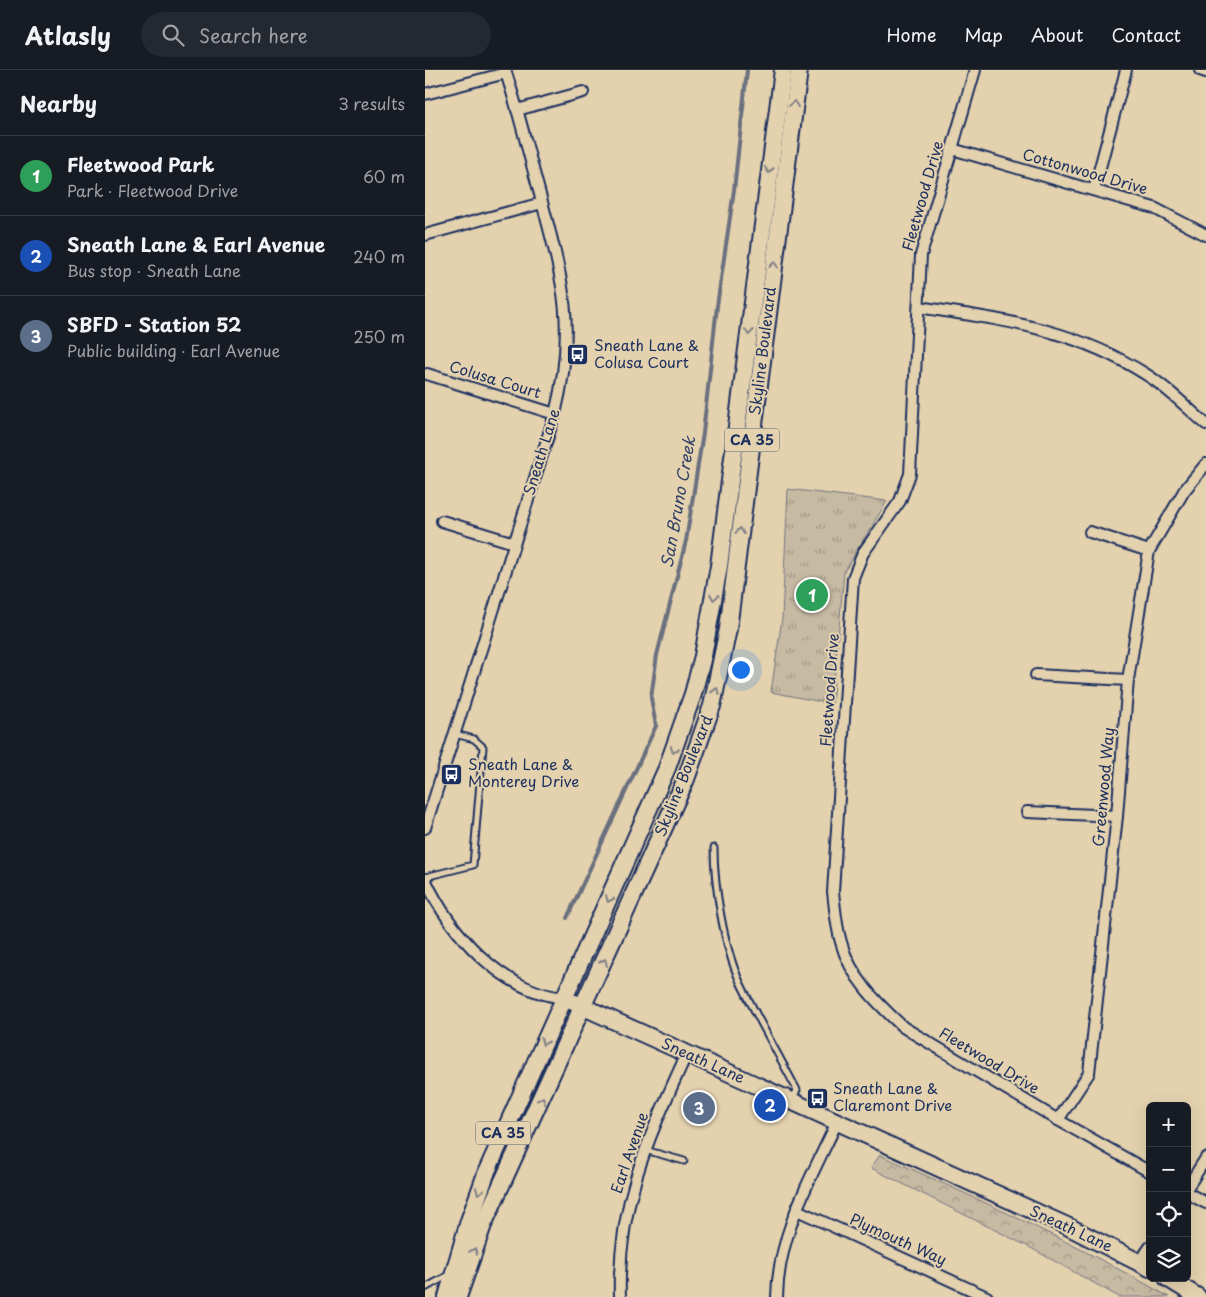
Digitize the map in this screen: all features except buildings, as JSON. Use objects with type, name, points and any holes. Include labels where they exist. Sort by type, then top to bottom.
[{"type":"main road","name":"Skyline Boulevard","points":[[447,1297],[453,1273],[483,1183],[667,768],[685,720],[703,656],[719,566],[783,70]]},
{"type":"main road","name":"Skyline Boulevard","points":[[458,1297],[486,1219],[696,755],[719,680],[729,621],[799,70]]},
{"type":"main road","name":"Sneath Lane","points":[[564,998],[1067,1226],[1145,1266]]},
{"type":"main road","points":[[1174,1282],[1198,1297]]},
{"type":"street","name":"Fleetwood Drive","points":[[975,70],[921,255],[910,474],[900,501],[863,553],[853,578],[833,892],[841,943],[858,980],[903,1027],[1057,1120],[1146,1170]]},
{"type":"street","points":[[1094,190],[1126,70]]},
{"type":"street","points":[[1200,70],[1206,72]]},
{"type":"street","name":"Sneath Lane","points":[[425,828],[555,414],[566,362],[566,307],[557,258],[506,72]]},
{"type":"street","points":[[425,94],[506,72]]},
{"type":"street","points":[[517,110],[583,92]]},
{"type":"street","name":"Cottonwood Drive","points":[[952,149],[1154,208],[1206,235]]},
{"type":"street","points":[[425,235],[542,203]]},
{"type":"street","points":[[919,307],[1020,322],[1091,344],[1149,375],[1206,424]]},
{"type":"street","name":"Colusa Court","points":[[427,374],[555,414]]},
{"type":"street","name":"Greenwood Way","points":[[1057,1120],[1089,1073],[1117,816],[1128,680],[1149,551],[1184,491],[1206,464]]},
{"type":"street","points":[[442,521],[514,543]]},
{"type":"street","points":[[1090,532],[1149,551]]},
{"type":"street","points":[[1036,675],[1128,680]]},
{"type":"street","points":[[1027,812],[1117,816]]},
{"type":"street","name":"Sneath Lane","points":[[425,878],[446,917],[479,955],[499,971],[521,984],[552,996],[564,998]]},
{"type":"street","name":"Earl Avenue","points":[[620,1297],[621,1260],[631,1189],[645,1150],[687,1054]]},
{"type":"street","points":[[777,1297],[783,1250],[797,1210],[837,1122]]},
{"type":"street","points":[[1191,1182],[1206,1158]]},
{"type":"street","points":[[1191,1194],[1206,1203]]},
{"type":"street","name":"Plymouth Way","points":[[797,1210],[987,1297]]},
{"type":"lane","points":[[425,878],[473,865],[483,747],[474,739],[454,733]]},
{"type":"lane","points":[[714,848],[714,877],[725,932],[739,980],[797,1090],[792,1102]]},
{"type":"lane","points":[[645,1150],[684,1161]]},
{"type":"lane","points":[[425,1288],[453,1273]]},
{"type":"green space","points":[[788,489],[887,501],[844,572],[832,704],[771,692],[782,618]]},
{"type":"green space","points":[[880,1155],[1026,1222],[1098,1258],[1169,1297],[1119,1297],[1029,1247],[871,1168]]},
{"type":"waterway","name":"San Bruno Creek","points":[[567,918],[656,726],[651,698],[657,655],[686,541],[703,433],[717,306],[734,190],[747,70]]},
{"type":"place","name":"Sneath Lane & Colusa Court","points":[[578,355]]},
{"type":"place","name":"Fleetwood Park","points":[[812,595]]},
{"type":"place","name":"Sneath Lane & Monterey Drive","points":[[452,774]]},
{"type":"place","name":"Sneath Lane & Claremont Drive","points":[[817,1098]]},
{"type":"place","name":"Sneath Lane & Earl Avenue","points":[[770,1105]]},
{"type":"place","name":"SBFD - Station 52","points":[[699,1108]]}]
